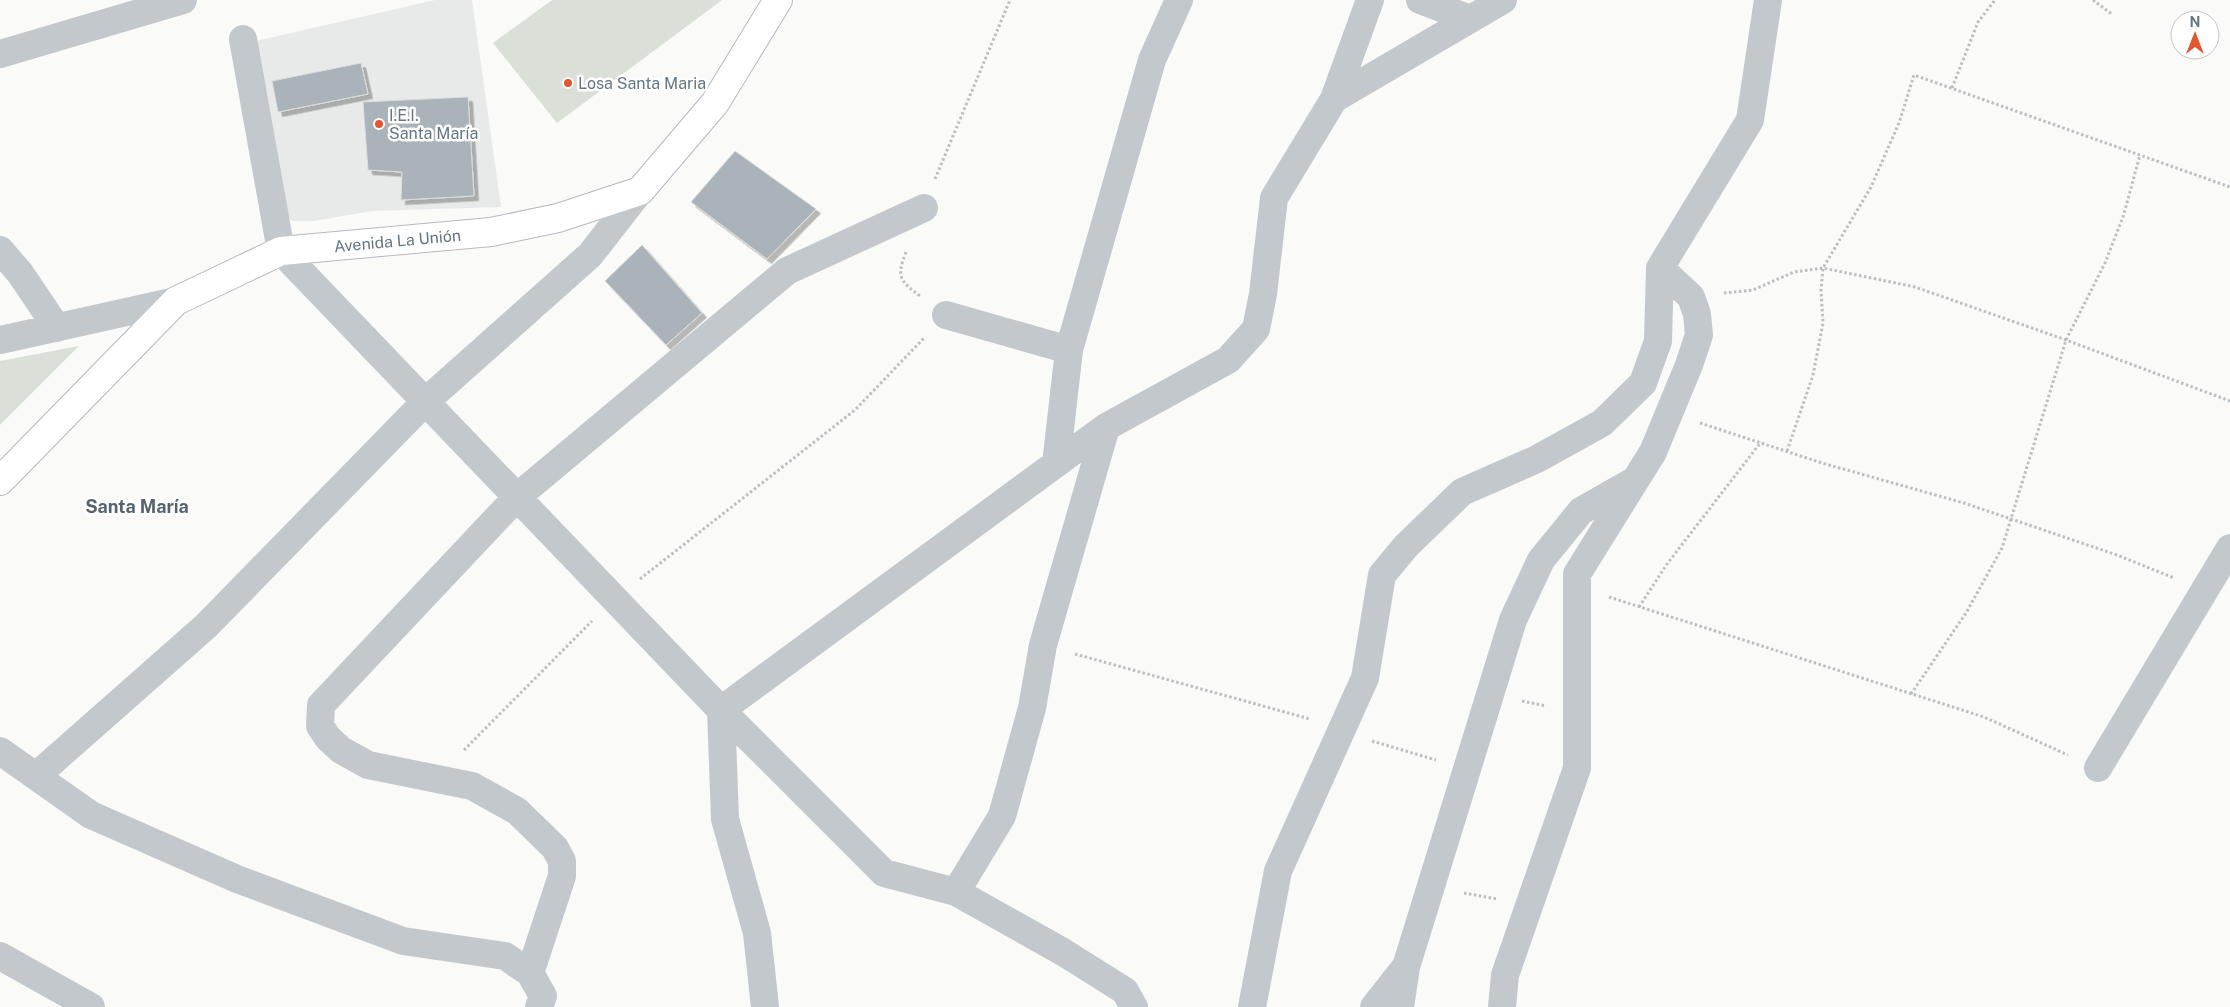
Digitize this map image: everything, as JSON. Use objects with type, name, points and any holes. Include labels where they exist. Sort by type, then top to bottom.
[{"type":"main road","points":[[640,191],[715,103],[778,0]]},
{"type":"main road","name":"Avenida La Unión","points":[[0,481],[176,301],[281,252],[491,232],[558,218],[640,191]]},
{"type":"street","points":[[0,54],[183,0]]},
{"type":"street","points":[[1056,464],[1069,350],[1152,60],[1179,0]]},
{"type":"street","points":[[721,710],[1106,427],[1228,360],[1256,329],[1263,294],[1274,198],[1334,99],[1370,0]]},
{"type":"street","points":[[1420,0],[1470,19]]},
{"type":"street","points":[[1334,99],[1503,0]]},
{"type":"street","points":[[1252,1007],[1278,872],[1365,678],[1382,575],[1406,546],[1462,492],[1537,459],[1602,423],[1643,383],[1658,341],[1660,268],[1750,120],[1768,0]]},
{"type":"street","points":[[243,39],[281,252],[721,710],[884,873],[956,892],[1063,952],[1125,991],[1134,1007]]},
{"type":"street","points":[[36,776],[206,626],[426,401],[590,255],[640,191]]},
{"type":"street","points":[[530,973],[562,876],[562,861],[556,848],[516,811],[472,786],[368,765],[341,750],[328,738],[320,726],[321,705],[517,497],[787,271],[924,208]]},
{"type":"street","points":[[0,250],[20,273],[57,328]]},
{"type":"street","points":[[1502,1007],[1505,975],[1577,768],[1577,574],[1654,452],[1690,365],[1700,335],[1691,297],[1660,268]]},
{"type":"street","points":[[0,340],[176,301]]},
{"type":"street","points":[[946,315],[1069,350]]},
{"type":"street","points":[[956,892],[1002,816],[1032,708],[1043,645],[1106,427]]},
{"type":"street","points":[[1400,1007],[1406,967],[1513,620],[1541,560],[1582,511],[1636,480]]},
{"type":"street","points":[[2098,768],[2230,548]]},
{"type":"street","points":[[721,710],[725,819],[757,933],[765,1007]]},
{"type":"street","points":[[0,751],[91,815],[238,879],[403,941],[505,956],[530,973],[542,996],[539,1007]]},
{"type":"street","points":[[0,956],[91,1007]]},
{"type":"street","points":[[1374,1007],[1406,967]]},
{"type":"path","points":[[436,778],[614,599],[855,410],[946,315],[904,283],[900,268],[1010,0]]},
{"type":"path","points":[[1952,88],[1978,22],[1994,0]]},
{"type":"path","points":[[2093,0],[2113,15]]},
{"type":"path","points":[[1787,450],[1813,375],[1823,323],[1821,290],[1823,268],[1871,187],[1900,123],[1914,74],[2230,187]]},
{"type":"path","points":[[1911,694],[1966,613],[2002,548],[2066,340],[2105,263],[2123,217],[2140,155]]},
{"type":"path","points":[[1691,297],[1753,290],[1794,272],[1823,268],[1915,287],[2066,340],[2230,401]]},
{"type":"path","points":[[1654,452],[1702,422],[1761,442],[1964,503],[2117,556],[2205,590]]},
{"type":"path","points":[[1639,607],[1667,564],[1761,442]]},
{"type":"path","points":[[1578,608],[1596,593],[1984,717],[2098,768]]},
{"type":"path","points":[[1043,645],[1322,722],[1351,709]]},
{"type":"path","points":[[1490,694],[1577,713]]},
{"type":"path","points":[[1375,734],[1370,741],[1445,763],[1456,802]]},
{"type":"path","points":[[1431,886],[1529,905]]},
{"type":"shaded area","name":"I.E.I. Santa María","points":[[435,0],[472,0],[501,207],[372,211],[314,221],[293,221],[283,214],[256,41]]},
{"type":"shaded area","name":"Losa Santa Maria","points":[[552,0],[722,0],[557,123],[493,43]]},
{"type":"shaded area","points":[[79,346],[0,425],[0,361]]},
{"type":"building","points":[[361,63],[368,94],[278,112],[272,81]]},
{"type":"building","points":[[468,97],[474,196],[401,200],[402,172],[368,170],[363,102]]},
{"type":"building","points":[[735,151],[816,209],[767,259],[691,202]]},
{"type":"building","points":[[642,245],[702,313],[666,345],[605,281]]},
{"type":"place","name":"Losa Santa Maria","points":[[568,83]]},
{"type":"place","name":"I.E.I. Santa María","points":[[379,124]]},
{"type":"district","name":"Santa María","points":[[137,506]]}]
